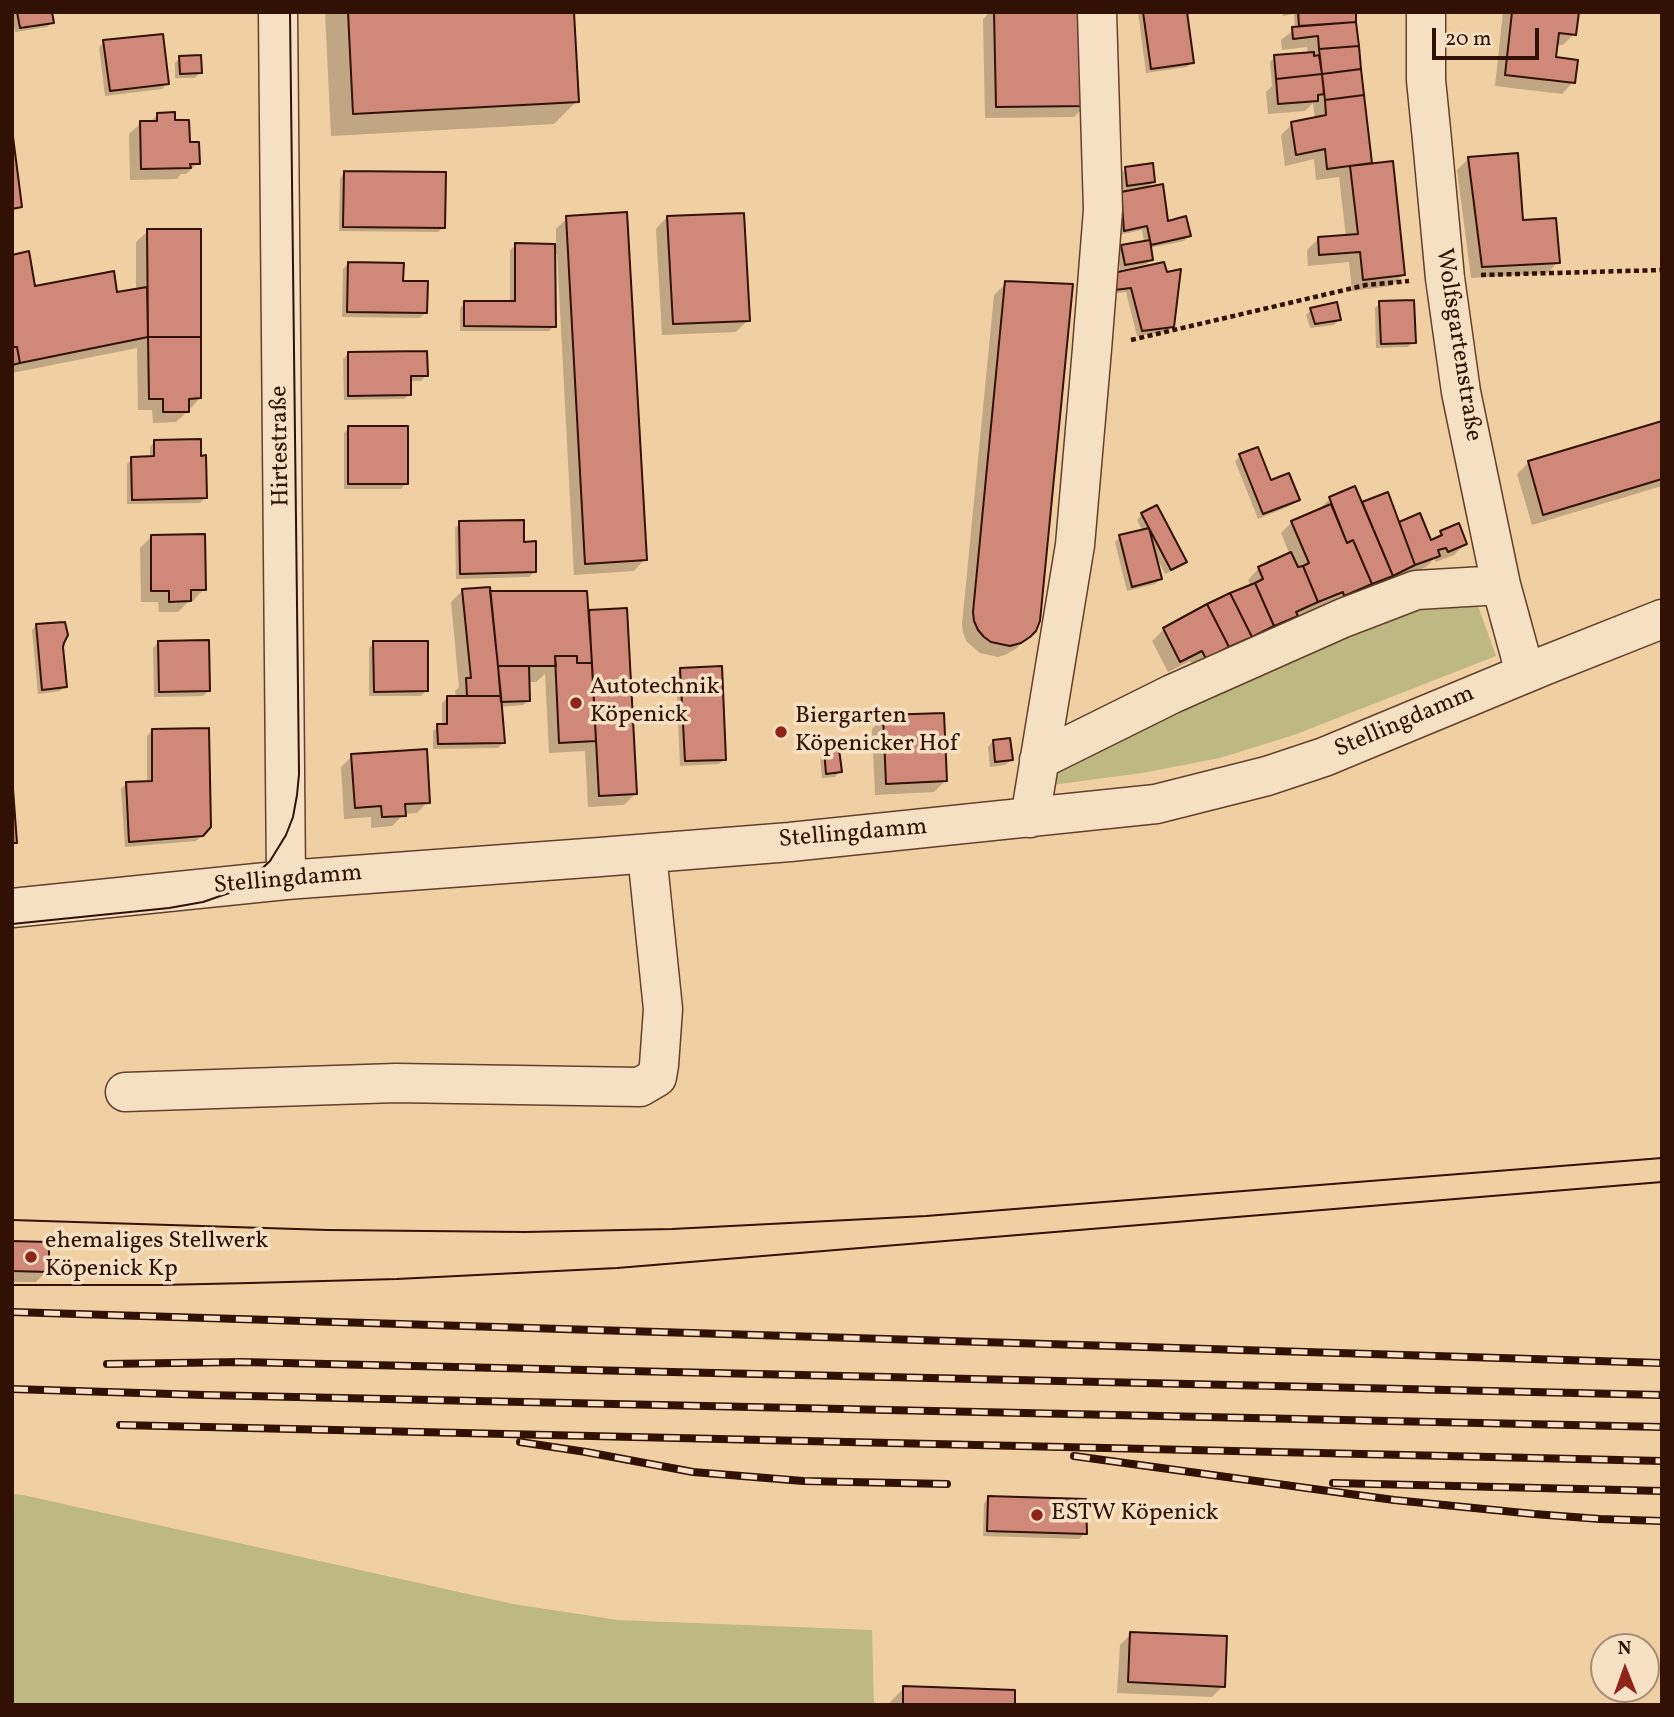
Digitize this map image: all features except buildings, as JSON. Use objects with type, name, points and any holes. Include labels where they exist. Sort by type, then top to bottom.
[{"type":"street","name":"Hirtestraße","points":[[278,12],[286,880]]},
{"type":"street","points":[[1030,818],[1075,545],[1092,349],[1103,210],[1097,12]]},
{"type":"street","name":"Wolfsgartenstraße","points":[[1426,12],[1426,80],[1445,278],[1461,393],[1501,585],[1525,673]]},
{"type":"street","points":[[1039,760],[1172,694],[1343,618],[1416,590],[1501,585]]},
{"type":"street","name":"Stellingdamm","points":[[12,908],[286,880],[790,842],[1156,804],[1266,776],[1324,757],[1662,619]]},
{"type":"street","points":[[125,1091],[396,1083],[640,1087],[657,1077],[663,1009],[647,854]]},
{"type":"path","points":[[1476,275],[1662,270]]},
{"type":"path","points":[[1092,349],[1366,285],[1413,281]]},
{"type":"shaded area","points":[[1426,596],[1477,603],[1496,656],[1294,735],[1220,758],[1142,773],[1052,785],[1052,771]]},
{"type":"shaded area","points":[[12,1494],[513,1604],[618,1620],[872,1630],[874,1705],[12,1705]]},
{"type":"tram line","points":[[12,924],[169,908],[203,902],[229,893],[253,877],[270,861],[286,835],[293,817],[299,774],[290,12]]},
{"type":"tram line","points":[[12,1220],[328,1230],[525,1232],[672,1229],[926,1216],[1662,1158]]},
{"type":"tram line","points":[[12,1285],[160,1285],[397,1279],[617,1268],[1662,1182]]},
{"type":"railway","points":[[12,1312],[1662,1363]]},
{"type":"railway","points":[[107,1364],[241,1362],[1662,1395]]},
{"type":"railway","points":[[12,1389],[1662,1427]]},
{"type":"railway","points":[[120,1425],[1662,1461]]},
{"type":"railway","points":[[520,1442],[693,1472],[803,1481],[947,1484]]},
{"type":"railway","points":[[1074,1456],[1394,1500],[1534,1514],[1662,1521]]},
{"type":"railway","points":[[1333,1483],[1662,1491]]},
{"type":"place","name":"Autotechnik Köpenick","points":[[576,703]]},
{"type":"place","name":"Biergarten Köpenicker Hof","points":[[781,732]]},
{"type":"place","name":"ehemaliges Stellwerk Köpenick Kp","points":[[31,1257]]},
{"type":"place","name":"ESTW Köpenick","points":[[1037,1515]]}]
